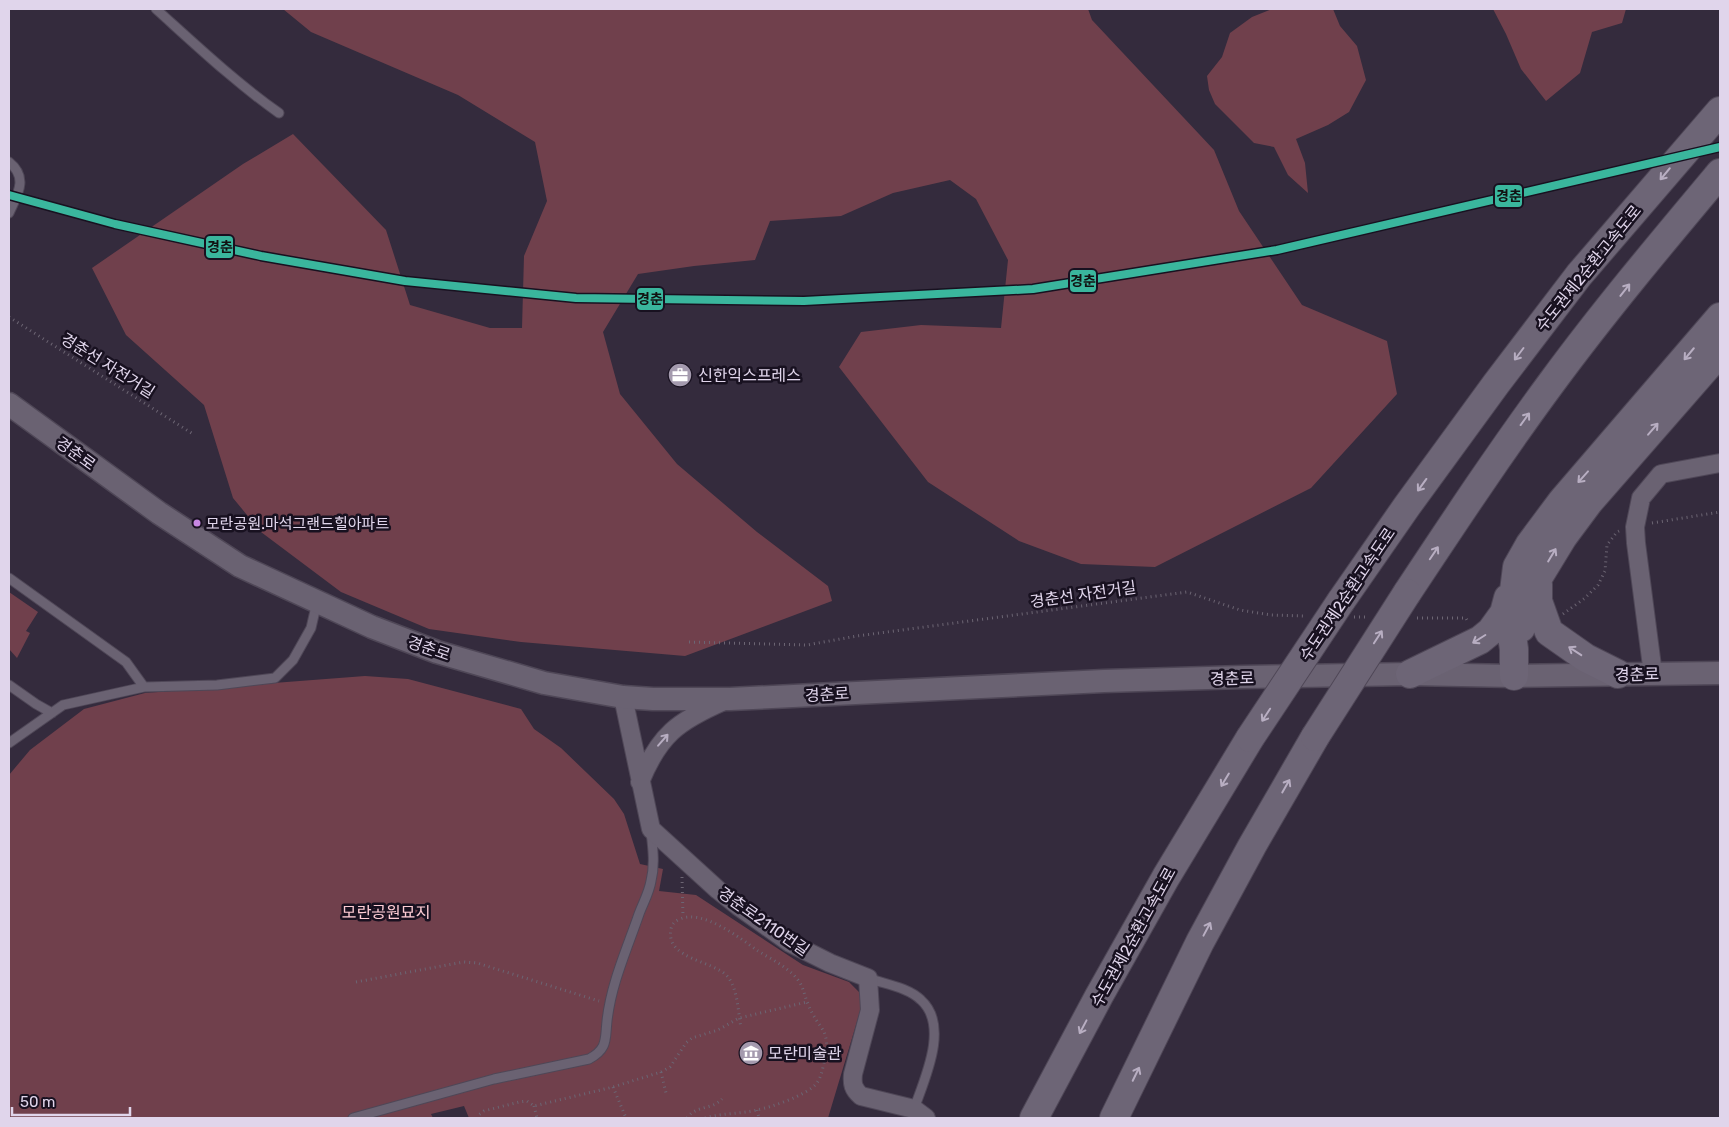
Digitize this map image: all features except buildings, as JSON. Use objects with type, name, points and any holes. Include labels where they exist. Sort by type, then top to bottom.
[{"type":"highway","name":"수도권제2순환고속도로","points":[[1034,1118],[1099,996],[1166,877],[1250,738],[1345,609],[1496,384],[1580,275],[1717,114]]},
{"type":"highway","points":[[1114,1118],[1200,942],[1314,737],[1407,605],[1500,453],[1548,387],[1720,173]]},
{"type":"highway","points":[[1654,253],[1689,222],[1720,190]]},
{"type":"highway","points":[[1514,676],[1514,649],[1510,624],[1528,573],[1530,544],[1562,501],[1720,317]]},
{"type":"highway","points":[[1410,674],[1480,640],[1491,632],[1528,573],[1563,536],[1589,502],[1720,352]]},
{"type":"highway","points":[[1528,573],[1550,632],[1586,658],[1618,674]]},
{"type":"street","name":"경춘로","points":[[9,404],[159,513],[240,566],[372,627],[438,652],[544,683],[623,697],[730,699],[1104,681],[1410,674],[1514,676],[1720,673]]},
{"type":"street","points":[[1652,674],[1636,543],[1635,526],[1641,498],[1661,474],[1720,463]]},
{"type":"street","points":[[623,697],[650,829]]},
{"type":"street","points":[[640,782],[652,755],[672,730],[698,714],[730,699]]},
{"type":"street","name":"경춘로2110번길","points":[[650,829],[738,906],[790,943],[830,963],[868,978]]},
{"type":"street","points":[[868,978],[870,1010],[853,1074],[852,1083],[854,1090],[861,1096],[920,1114]]},
{"type":"lane","points":[[156,9],[215,63],[279,113]]},
{"type":"lane","points":[[9,162],[19,177],[21,188],[9,213]]},
{"type":"lane","points":[[9,578],[126,662],[144,687]]},
{"type":"lane","points":[[9,743],[63,705],[144,687],[218,684],[275,678],[293,660],[311,628],[317,601]]},
{"type":"lane","points":[[9,684],[36,704],[52,712]]},
{"type":"lane","points":[[353,1118],[494,1079],[589,1059],[597,1055],[603,1048],[606,1040],[609,1004],[618,973],[651,884],[654,855],[650,829]]},
{"type":"lane","points":[[868,978],[913,994],[922,1000],[932,1018],[934,1041],[920,1114]]},
{"type":"path","name":"경춘선 자전거길","points":[[9,317],[193,434]]},
{"type":"path","points":[[1557,619],[1585,598],[1598,585],[1605,571],[1606,545],[1616,532],[1635,526],[1720,512]]},
{"type":"path","name":"경춘선 자전거길","points":[[689,642],[808,645],[857,636],[1187,592],[1240,610],[1271,615],[1310,616]]},
{"type":"path","points":[[1407,605],[1466,618],[1469,624]]},
{"type":"path","points":[[1345,609],[1369,618]]},
{"type":"path","points":[[681,857],[683,917]]},
{"type":"path","points":[[705,1118],[757,1110],[801,1095],[815,1085],[821,1076],[827,1048],[826,1037],[807,1002],[805,990],[791,972],[722,926],[707,920],[683,917],[675,921],[671,928],[671,937],[674,945],[684,955],[712,965],[728,977],[735,993],[740,1028]]},
{"type":"path","points":[[356,982],[464,962],[477,963],[609,1004]]},
{"type":"path","points":[[534,1106],[613,1087],[661,1072],[670,1067],[686,1043],[692,1038],[718,1030],[739,1018],[807,1002]]},
{"type":"path","points":[[661,1072],[666,1093]]},
{"type":"path","points":[[613,1087],[624,1109],[626,1118]]},
{"type":"path","points":[[687,1118],[690,1113],[699,1108],[717,1104],[722,1098]]},
{"type":"path","points":[[477,1118],[484,1111],[527,1101],[534,1106],[537,1118]]},
{"type":"path","points":[[757,1110],[759,1118]]},
{"type":"green space","points":[[283,9],[1088,9],[1092,20],[1214,150],[1239,211],[1302,305],[1387,341],[1397,394],[1311,488],[1155,567],[1081,564],[1019,541],[928,482],[839,367],[861,332],[921,325],[1001,328],[1008,260],[976,199],[950,180],[893,193],[841,216],[770,221],[755,260],[638,274],[603,332],[620,394],[677,464],[757,532],[828,586],[832,601],[685,656],[521,642],[429,629],[341,592],[261,532],[233,498],[204,405],[126,335],[92,268],[243,164],[293,134],[386,230],[410,305],[490,328],[522,328],[524,256],[547,201],[535,142],[458,95],[311,32]]},
{"type":"green space","points":[[1272,9],[1333,9],[1340,26],[1357,46],[1366,80],[1349,112],[1328,125],[1296,139],[1305,163],[1308,193],[1288,175],[1274,147],[1254,143],[1215,104],[1209,90],[1207,76],[1222,57],[1230,33],[1252,17]]},
{"type":"green space","points":[[1493,9],[1626,9],[1622,23],[1592,32],[1580,73],[1546,101],[1521,69]]},
{"type":"green space","points":[[9,592],[38,612],[26,631],[30,633],[17,658],[9,649]]},
{"type":"green space","name":"모란공원묘지","points":[[365,676],[408,679],[521,709],[534,729],[561,748],[614,799],[624,814],[640,864],[663,869],[659,891],[696,895],[803,965],[849,982],[859,992],[862,1005],[828,1118],[469,1118],[464,1106],[431,1114],[433,1118],[9,1118],[9,775],[30,750],[84,709],[145,693]]},
{"type":"transit line","name":"경춘","points":[[9,195],[115,224],[261,256],[405,281],[576,298],[804,301],[1033,289],[1277,250],[1720,147]]},
{"type":"place","name":"신한익스프레스","points":[[680,375]]},
{"type":"place","name":"모란공원.마석그랜드힐아파트","points":[[197,523]]},
{"type":"place","name":"모란미술관","points":[[751,1053]]}]
